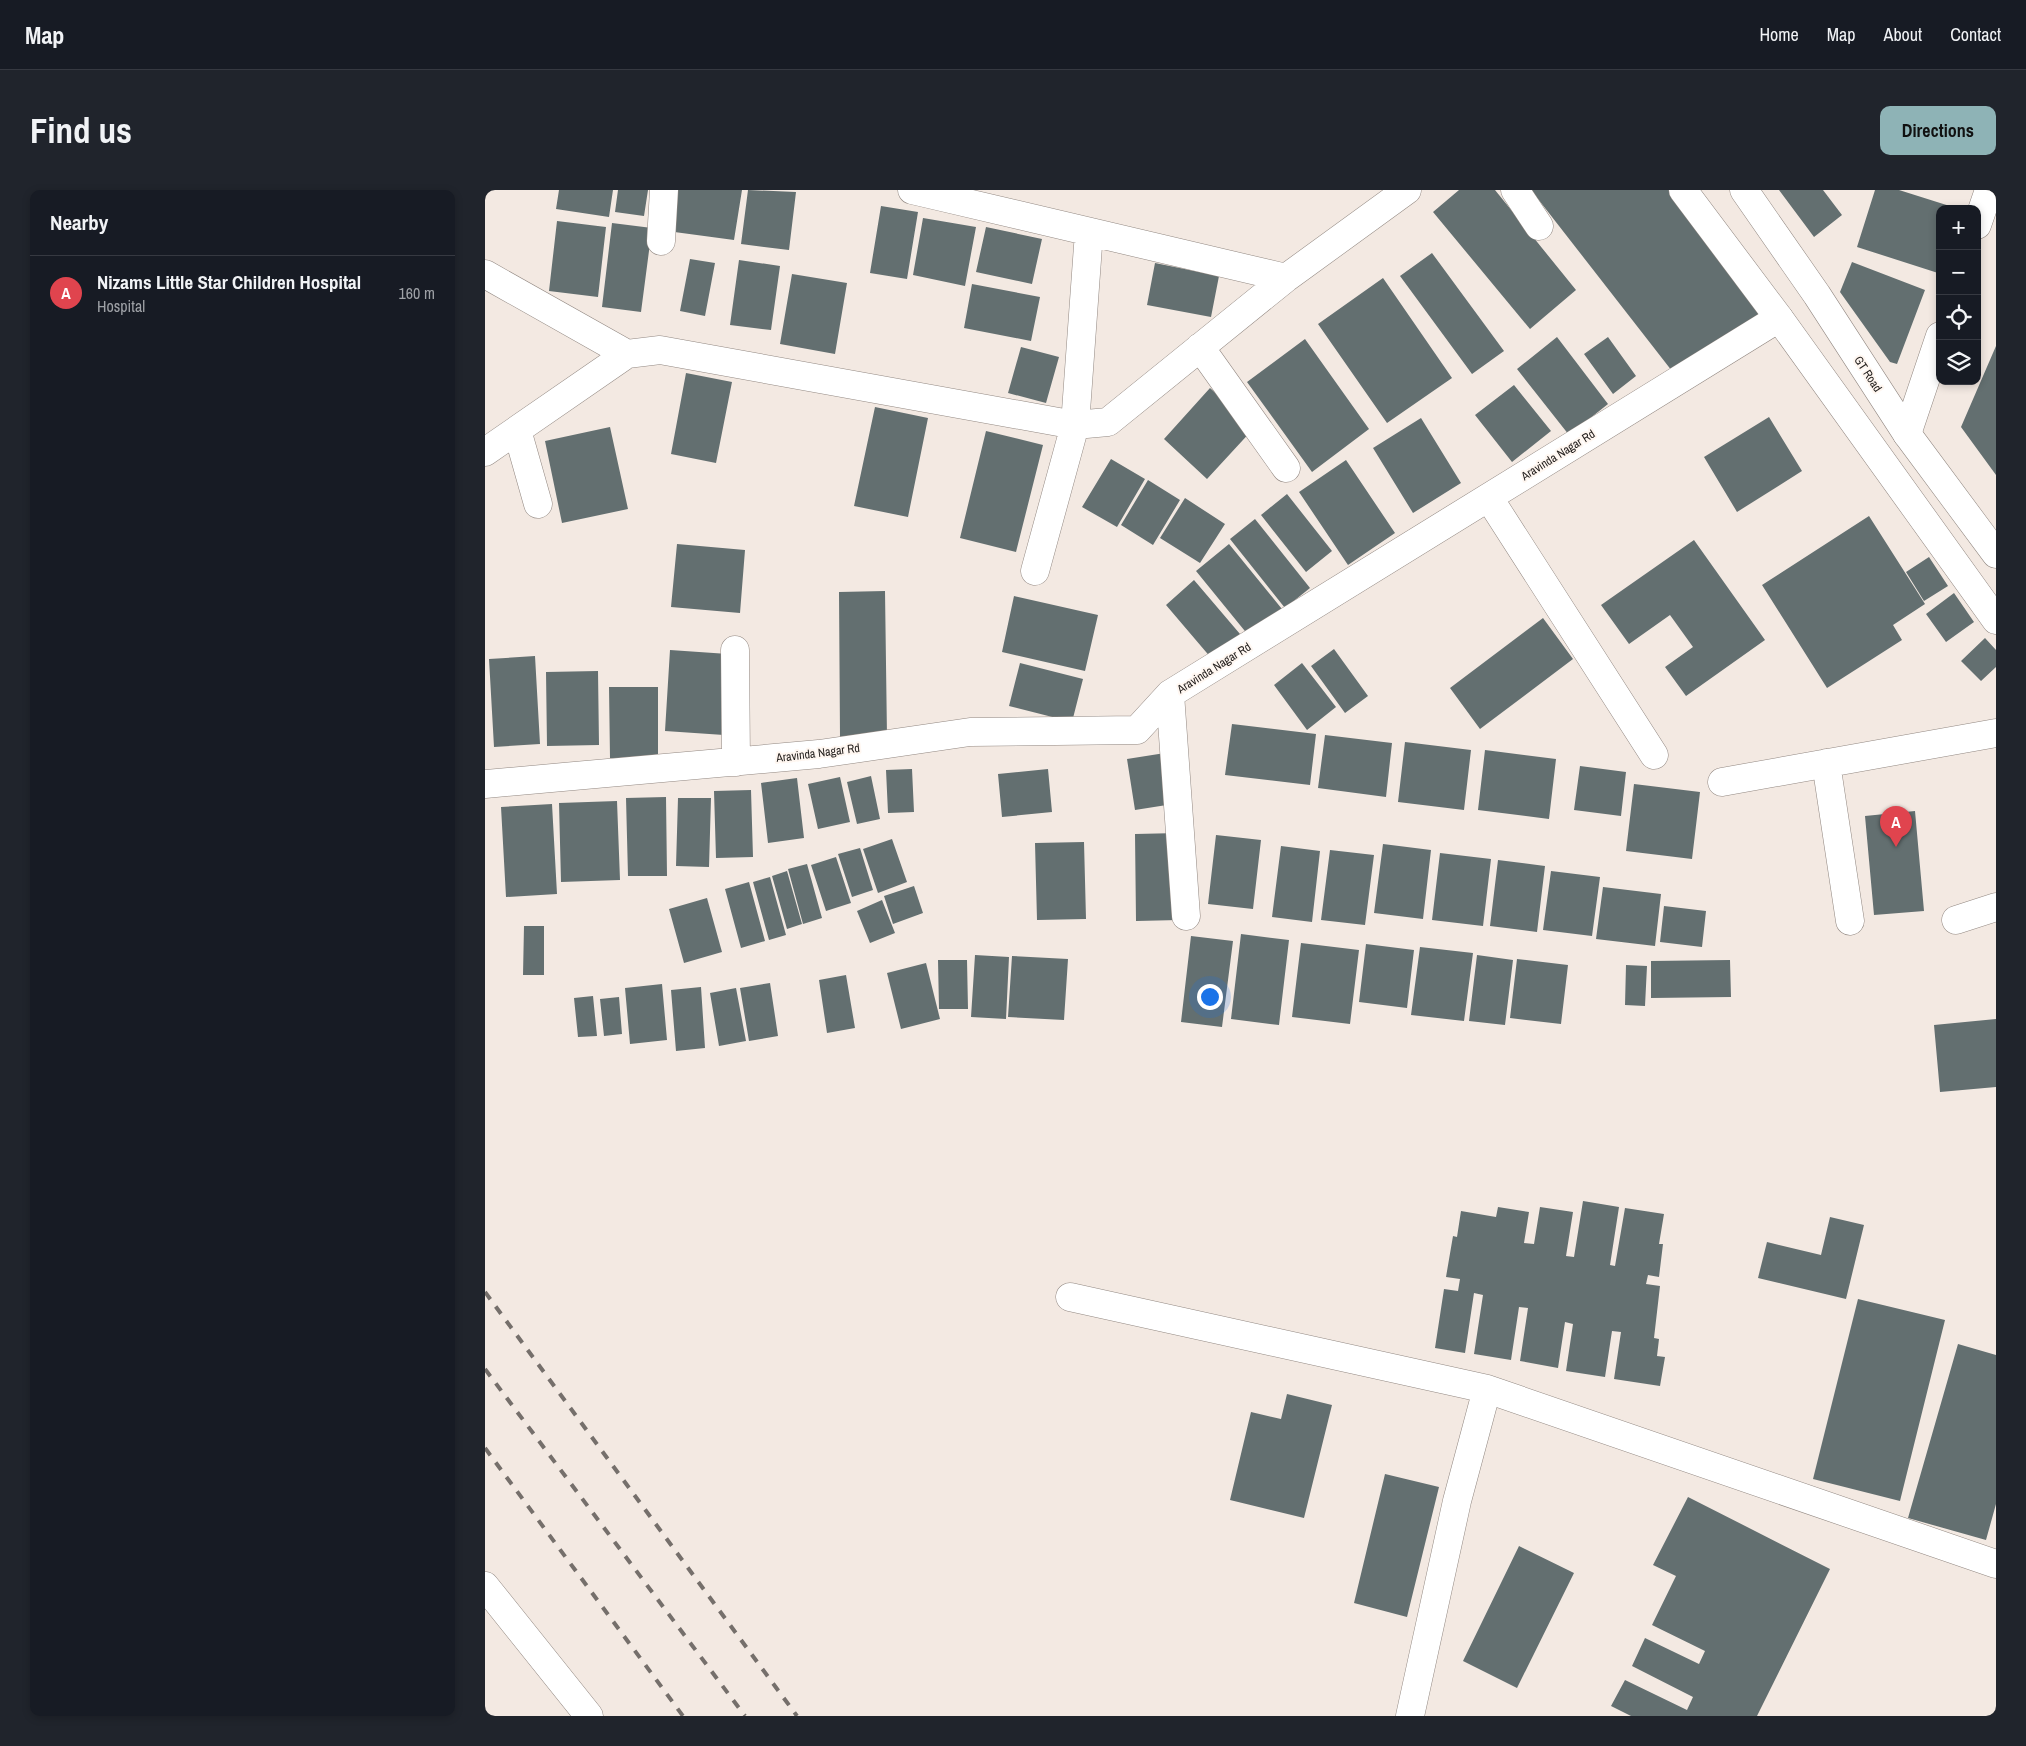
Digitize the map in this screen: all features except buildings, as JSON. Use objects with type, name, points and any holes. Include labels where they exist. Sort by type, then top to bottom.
[{"type":"street","points":[[661,242],[664,190]]},
{"type":"street","points":[[912,190],[1287,278]]},
{"type":"street","points":[[485,452],[627,354],[659,350],[1075,425],[1108,422],[1287,278],[1407,190]]},
{"type":"street","points":[[1515,190],[1539,226]]},
{"type":"street","points":[[1683,190],[1779,318],[1996,620]]},
{"type":"street","name":"GT Road","points":[[1744,190],[1817,295],[1907,434],[1996,554]]},
{"type":"street","points":[[1981,213],[1989,190]]},
{"type":"street","points":[[1035,570],[1075,425],[1089,232]]},
{"type":"street","points":[[485,274],[627,354]]},
{"type":"street","name":"Aravinda Nagar Rd","points":[[485,784],[819,754],[971,732],[1137,730],[1170,694],[1779,318]]},
{"type":"street","points":[[1907,434],[1939,340]]},
{"type":"street","points":[[1200,347],[1286,468]]},
{"type":"street","points":[[517,430],[539,504]]},
{"type":"street","points":[[1489,498],[1654,755]]},
{"type":"street","points":[[735,650],[736,762]]},
{"type":"street","points":[[1170,694],[1186,916]]},
{"type":"street","points":[[1722,782],[1996,733]]},
{"type":"street","points":[[1826,763],[1850,921]]},
{"type":"street","points":[[1956,920],[1996,907]]},
{"type":"street","points":[[1070,1298],[1487,1389],[1996,1564]]},
{"type":"street","points":[[1410,1716],[1457,1501],[1487,1389]]},
{"type":"street","points":[[485,1586],[583,1714]]},
{"type":"railway","points":[[485,1292],[797,1716]]},
{"type":"railway","points":[[485,1369],[745,1716]]},
{"type":"railway","points":[[485,1448],[683,1716]]},
{"type":"place","name":"Nizams Little Star Children Hospital","points":[[1896,847]]}]
